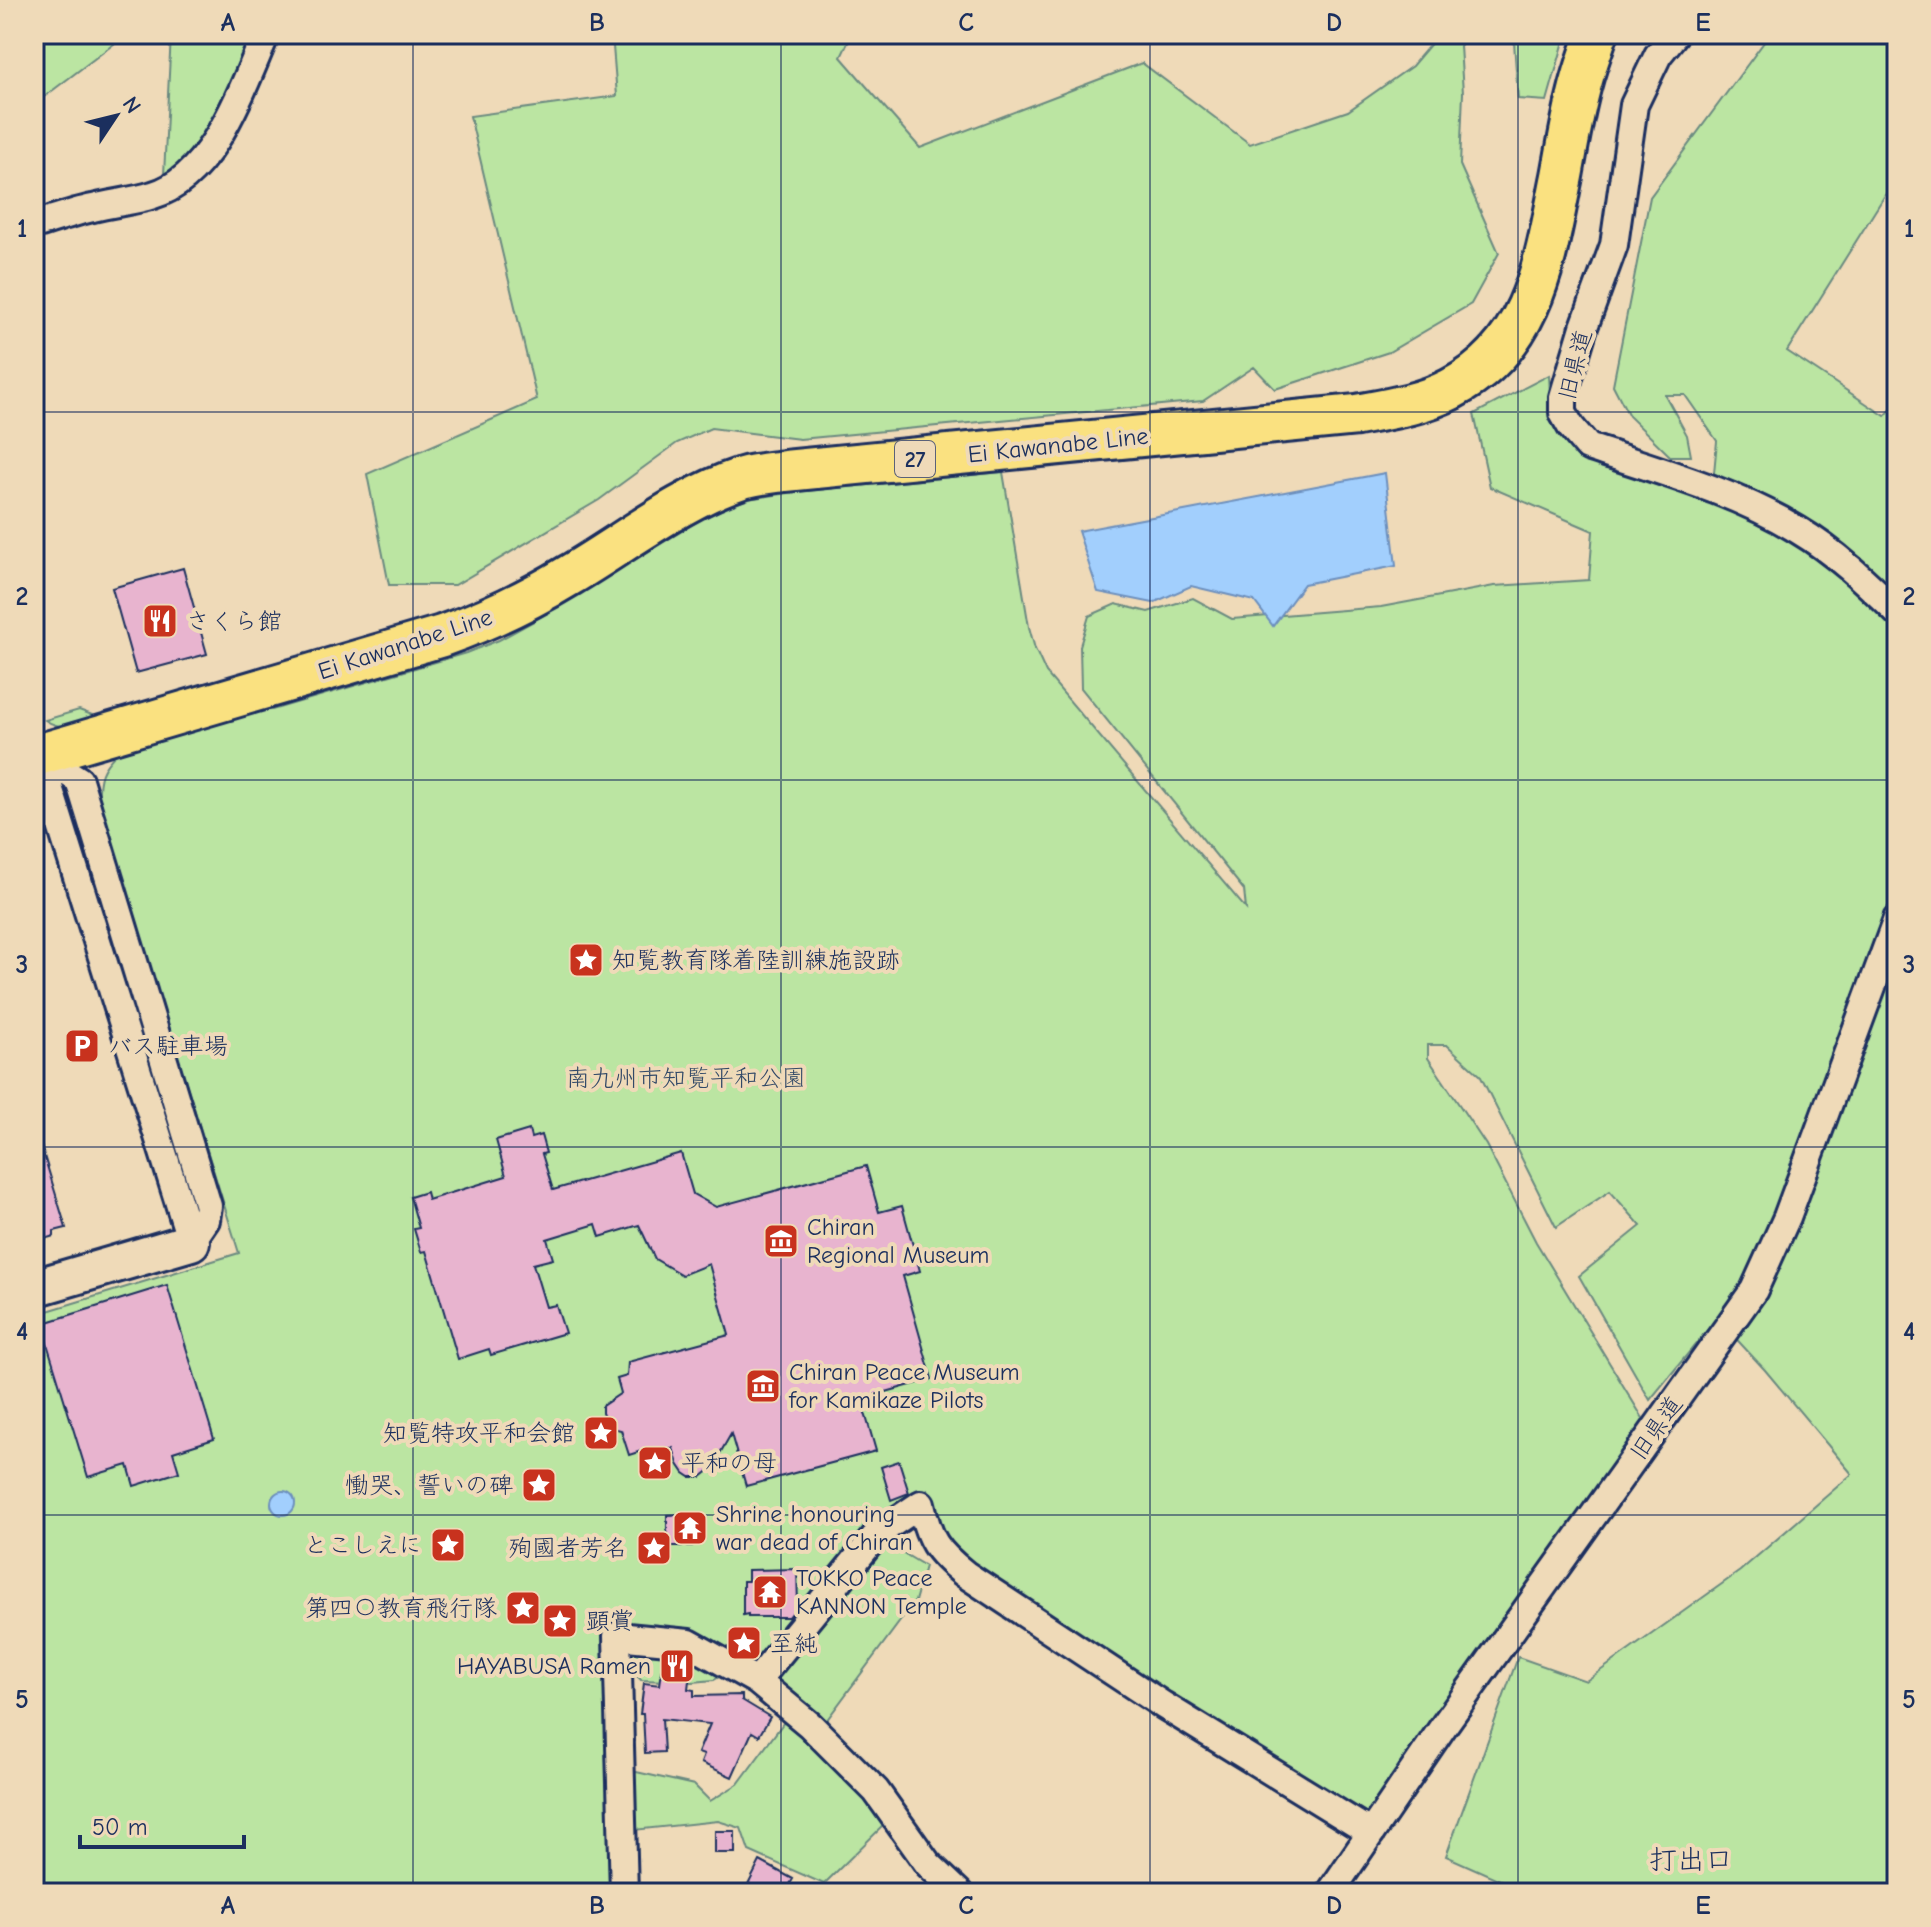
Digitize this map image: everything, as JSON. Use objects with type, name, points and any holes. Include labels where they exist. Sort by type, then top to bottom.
[{"type":"main road","name":"Ei Kawanabe Line","points":[[36,749],[442,636],[485,620],[569,577],[699,497],[745,477],[1357,415],[1403,406],[1452,389],[1494,359],[1509,342],[1530,305],[1545,257],[1581,82],[1597,34]]},
{"type":"street","points":[[34,225],[92,208],[156,195],[178,184],[199,166],[219,136],[266,34]]},
{"type":"street","name":"旧県道","points":[[1675,34],[1658,55],[1634,105],[1614,245],[1584,327],[1563,397],[1563,413],[1588,447],[1746,502],[1800,531],[1852,568],[1897,612]]},
{"type":"street","points":[[34,1288],[191,1242],[206,1220],[208,1206],[79,780],[36,749]]},
{"type":"street","name":"旧県道","points":[[1330,1893],[1445,1724],[1754,1290],[1787,1217],[1897,919]]},
{"type":"street","points":[[757,1681],[878,1533],[921,1504],[931,1540],[944,1557],[965,1574],[1163,1705],[1371,1833]]},
{"type":"street","points":[[624,1893],[617,1636],[689,1643],[757,1681],[810,1725],[876,1791],[928,1864],[959,1893]]},
{"type":"green space","points":[[34,34],[127,34],[36,103]]},
{"type":"green space","points":[[171,34],[254,34],[199,145],[177,169],[164,175]]},
{"type":"green space","points":[[612,34],[852,34],[841,57],[920,148],[1142,63],[1250,144],[1348,111],[1412,66],[1439,34],[1468,34],[1460,46],[1463,93],[1460,165],[1499,253],[1471,304],[1389,352],[1275,389],[1254,367],[1203,401],[800,439],[711,428],[677,443],[599,500],[455,585],[389,585],[367,474],[537,400],[470,116],[617,96]]},
{"type":"green space","points":[[1503,34],[1566,34],[1547,101],[1518,99],[1514,42]]},
{"type":"green space","name":"南九州市知覧平和公園","points":[[1770,34],[1897,34],[1897,205],[1887,192],[1787,351],[1885,416],[1897,403],[1897,1893],[1529,1893],[1446,1856],[1518,1657],[1586,1681],[1740,1571],[1852,1474],[1717,1318],[1650,1400],[1579,1276],[1641,1226],[1610,1191],[1556,1227],[1480,1075],[1447,1045],[1428,1045],[1428,1058],[1486,1145],[1536,1242],[1644,1420],[1369,1813],[1359,1815],[1156,1691],[953,1554],[940,1534],[928,1489],[874,1527],[749,1670],[726,1673],[714,1680],[693,1682],[641,1680],[625,1664],[614,1893],[34,1893],[34,1315],[239,1253],[99,803],[102,774],[113,757],[119,751],[263,707],[272,710],[466,653],[499,640],[705,517],[747,499],[1003,472],[1029,627],[1046,673],[1246,909],[1244,890],[1081,688],[1080,646],[1089,616],[1116,604],[1148,612],[1193,598],[1232,619],[1381,607],[1494,586],[1589,580],[1593,531],[1490,487],[1474,414],[1549,375],[1551,416],[1574,452],[1734,510],[1740,489],[1714,473],[1717,441],[1685,395],[1665,395],[1687,435],[1691,456],[1670,456],[1629,416],[1613,385],[1650,197]]},
{"type":"green space","points":[[79,710],[108,721],[67,727],[45,720]]},
{"type":"green space","points":[[881,1540],[925,1566],[915,1601],[823,1725],[766,1678]]},
{"type":"green space","points":[[787,1718],[865,1791],[887,1822],[824,1884],[749,1851],[741,1828],[718,1821],[634,1830],[632,1771],[694,1785],[710,1801],[738,1784]]},
{"type":"water","points":[[1385,473],[1396,566],[1304,584],[1273,626],[1254,601],[1191,586],[1153,603],[1098,592],[1078,531]]},
{"type":"water","points":[[283,1491],[294,1498],[295,1503],[288,1514],[283,1515],[272,1508],[271,1503],[278,1492]]},
{"type":"building","name":"さくら館","points":[[183,568],[207,654],[136,673],[112,588]]},
{"type":"building","points":[[529,1130],[531,1138],[541,1135],[546,1153],[542,1154],[553,1190],[681,1153],[693,1194],[716,1207],[866,1166],[879,1212],[902,1206],[920,1271],[903,1276],[932,1379],[861,1399],[876,1451],[746,1486],[731,1434],[711,1469],[701,1477],[690,1477],[684,1473],[673,1448],[655,1453],[651,1448],[629,1455],[621,1430],[608,1427],[602,1413],[602,1406],[621,1393],[617,1379],[627,1376],[628,1362],[729,1335],[709,1264],[682,1275],[655,1259],[639,1225],[600,1237],[596,1224],[547,1239],[553,1259],[533,1264],[546,1307],[556,1305],[565,1333],[491,1355],[489,1349],[458,1359],[426,1251],[421,1252],[414,1229],[419,1228],[410,1197],[426,1192],[428,1200],[506,1176],[496,1140]]},
{"type":"building","points":[[34,1136],[38,1136],[66,1228],[54,1231],[54,1236],[34,1242]]},
{"type":"building","points":[[167,1285],[214,1439],[173,1452],[179,1472],[134,1486],[128,1465],[88,1477],[41,1324]]},
{"type":"building","points":[[899,1461],[909,1493],[891,1500],[881,1467]]},
{"type":"building","name":"Shrine honouring war dead of Chiran","points":[[692,1514],[692,1546],[667,1546],[667,1515]]},
{"type":"building","name":"TOKKO Peace KANNON Temple","points":[[797,1569],[798,1606],[789,1617],[743,1615],[743,1581],[748,1581],[748,1570]]},
{"type":"building","points":[[664,1657],[691,1663],[688,1689],[694,1690],[694,1696],[742,1695],[742,1700],[770,1717],[759,1736],[752,1732],[732,1777],[701,1763],[704,1755],[698,1753],[710,1724],[662,1719],[664,1752],[645,1753],[643,1714],[640,1714],[644,1683],[660,1685]]},
{"type":"building","points":[[715,1831],[735,1831],[735,1853],[715,1853]]},
{"type":"building","points":[[760,1861],[793,1879],[785,1893],[744,1893]]},
{"type":"place","name":"さくら館","points":[[160,621]]},
{"type":"place","name":"知覧教育隊着陸訓練施設跡","points":[[586,960]]},
{"type":"place","name":"バス駐車場","points":[[82,1046]]},
{"type":"place","name":"Chiran Regional Museum","points":[[781,1241]]},
{"type":"place","name":"Chiran Peace Museum for Kamikaze Pilots","points":[[763,1386]]},
{"type":"place","name":"知覧特攻平和会館","points":[[601,1433]]},
{"type":"place","name":"平和の母","points":[[655,1463]]},
{"type":"place","name":"慟哭、誓いの碑","points":[[539,1485]]},
{"type":"place","name":"Shrine honouring war dead of Chiran","points":[[690,1528]]},
{"type":"place","name":"とこしえに","points":[[448,1545]]},
{"type":"place","name":"殉國者芳名","points":[[654,1548]]},
{"type":"place","name":"TOKKO Peace KANNON Temple","points":[[770,1592]]},
{"type":"place","name":"第四〇教育飛行隊","points":[[523,1608]]},
{"type":"place","name":"顕賞","points":[[560,1621]]},
{"type":"place","name":"至純","points":[[744,1643]]},
{"type":"place","name":"HAYABUSA Ramen","points":[[677,1666]]},
{"type":"district","name":"打出口","points":[[1691,1859]]}]
